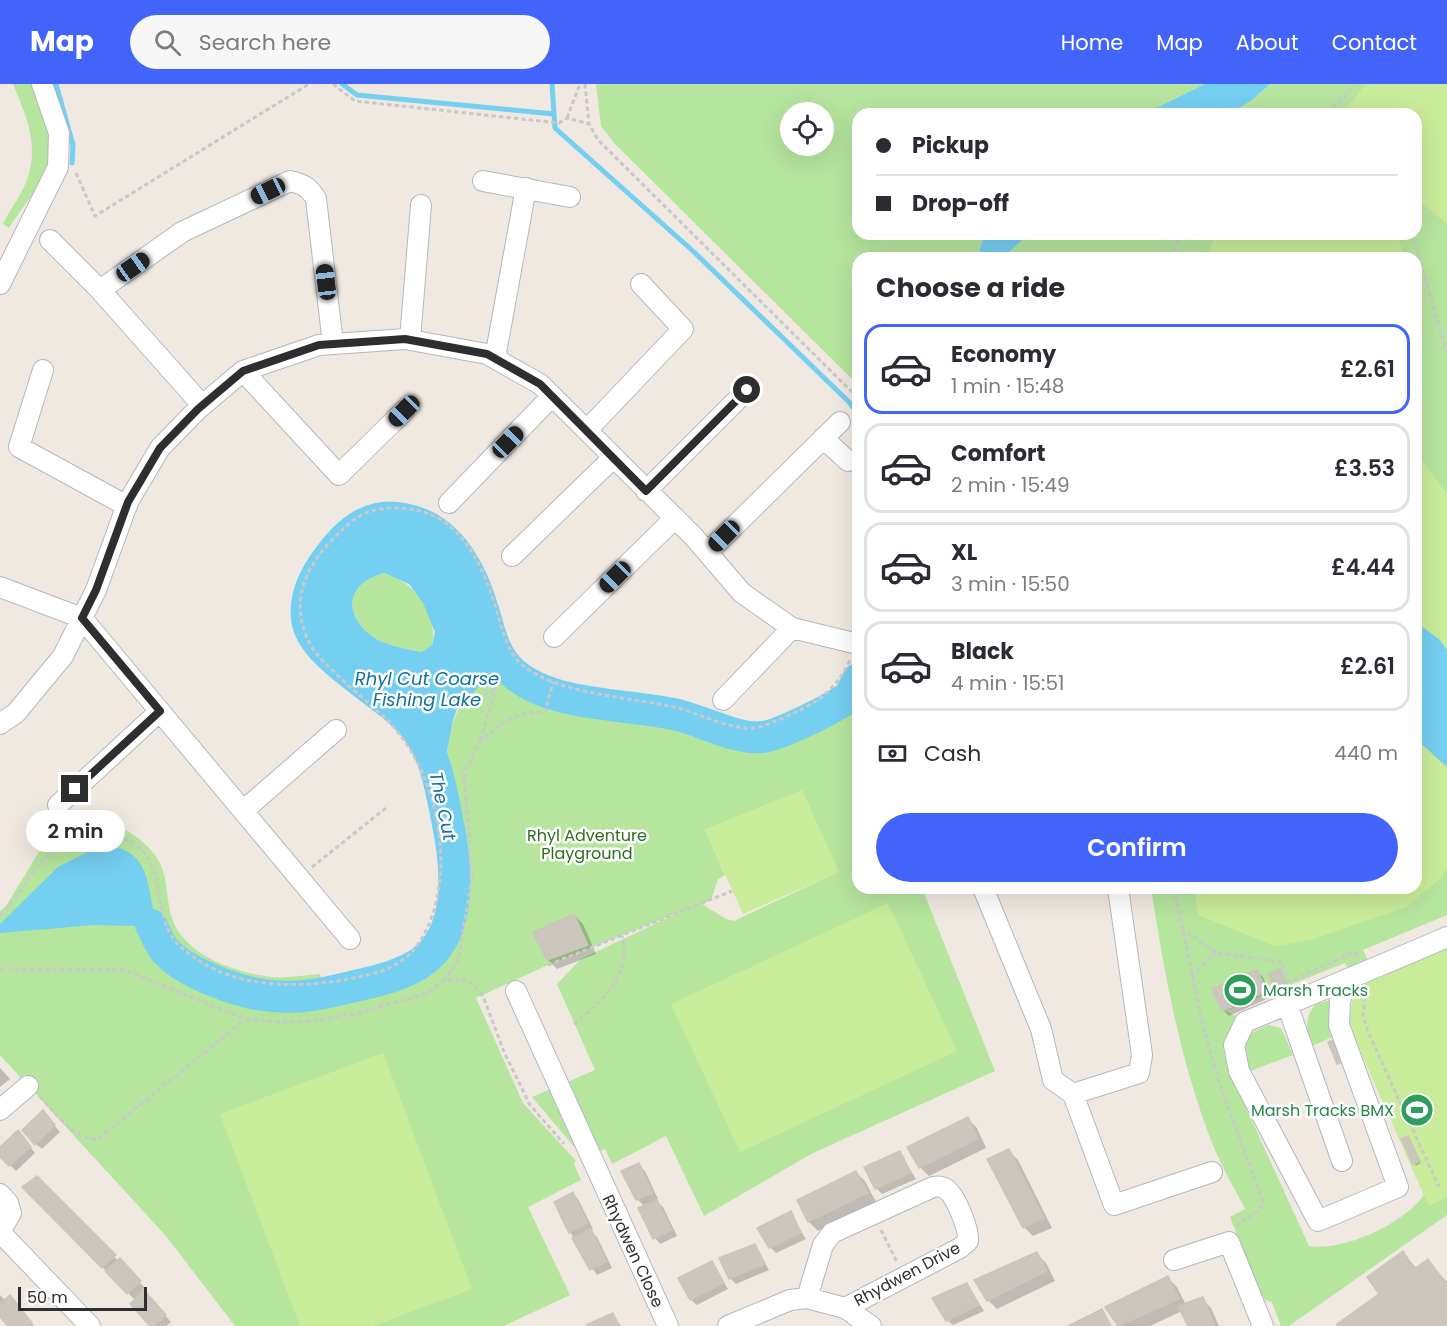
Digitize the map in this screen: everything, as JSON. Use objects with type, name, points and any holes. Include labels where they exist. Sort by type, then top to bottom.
[{"type":"street","points":[[0,284],[58,167],[58,133],[42,84]]},
{"type":"street","points":[[100,290],[182,232],[290,181],[310,189],[316,199],[333,344]]},
{"type":"street","points":[[483,181],[570,197]]},
{"type":"street","points":[[495,358],[526,188]]},
{"type":"street","points":[[410,340],[421,205]]},
{"type":"street","points":[[50,240],[100,290],[202,405]]},
{"type":"street","points":[[587,430],[683,329],[641,284]]},
{"type":"street","points":[[0,724],[16,713],[63,656],[96,590],[127,506],[160,448],[202,405],[243,371],[319,345],[410,340],[487,354],[495,358],[540,384],[708,552],[742,593],[792,628],[852,643]]},
{"type":"street","points":[[43,370],[19,447],[127,506]]},
{"type":"street","points":[[243,371],[339,475],[404,411]]},
{"type":"street","points":[[646,491],[747,390]]},
{"type":"street","points":[[449,503],[552,396]]},
{"type":"street","points":[[708,552],[840,422]]},
{"type":"street","points":[[824,438],[848,461]]},
{"type":"street","points":[[512,556],[614,457]]},
{"type":"street","points":[[554,637],[675,518]]},
{"type":"street","points":[[0,587],[82,618],[350,939]]},
{"type":"street","points":[[723,700],[792,628]]},
{"type":"street","points":[[58,805],[160,711]]},
{"type":"street","points":[[243,811],[336,730]]},
{"type":"street","points":[[985,894],[1041,1029],[1053,1080],[1072,1094],[1114,1205],[1212,1172]]},
{"type":"street","points":[[1072,1094],[1139,1073],[1142,1055],[1119,894]]},
{"type":"street","points":[[1347,979],[1340,1001],[1339,1025],[1398,1187],[1317,1221],[1239,1071],[1234,1045],[1245,1022],[1347,979],[1366,972],[1447,937]]},
{"type":"street","name":"Rhydwen Close","points":[[516,992],[668,1326]]},
{"type":"street","points":[[1287,1004],[1342,1161]]},
{"type":"street","points":[[0,1110],[28,1086]]},
{"type":"street","name":"Rhydwen Drive","points":[[807,1298],[823,1245],[832,1233],[933,1187],[941,1186],[949,1191],[969,1231],[968,1241],[960,1248],[845,1308]]},
{"type":"street","points":[[0,1194],[8,1203],[11,1213],[0,1232],[90,1326]]},
{"type":"street","points":[[1174,1260],[1229,1242],[1263,1326]]},
{"type":"street","name":"Rhydwen Drive","points":[[728,1326],[790,1300],[807,1298],[845,1308],[871,1326]]},
{"type":"path","points":[[70,171],[75,173],[95,216],[309,84]]},
{"type":"path","points":[[333,84],[355,101],[559,123],[567,118],[580,84]]},
{"type":"path","points":[[585,84],[589,124],[598,140],[852,392]]},
{"type":"path","points":[[1334,108],[1355,84]]},
{"type":"path","points":[[567,118],[589,124]]},
{"type":"path","points":[[1422,268],[1447,352]]},
{"type":"path","points":[[0,916],[41,862],[61,848],[94,835],[122,838],[141,850],[157,871],[165,919],[174,941],[195,959],[220,970],[264,985],[291,987],[328,983],[396,967],[417,946],[431,918],[438,891],[440,862],[433,798],[420,764],[403,738],[311,647],[302,623],[299,602],[310,566],[338,534],[356,518],[367,513],[381,508],[402,508],[427,513],[454,530],[474,554],[519,663],[553,682],[545,712],[525,713],[502,723],[480,741]]},
{"type":"path","points":[[0,969],[124,970],[246,1019],[314,1021],[358,1014],[428,993],[443,981],[458,961],[472,878],[464,772],[480,741],[496,688],[464,705]]},
{"type":"path","points":[[299,878],[386,808]]},
{"type":"path","points":[[548,965],[732,891]]},
{"type":"path","points":[[1175,894],[1191,977],[1219,1082],[1263,1202],[1261,1208],[1233,1227],[1229,1242]]},
{"type":"path","points":[[1180,927],[1216,953],[1281,962],[1289,982],[1355,952],[1366,972],[1363,1016],[1439,1187]]},
{"type":"path","points":[[574,1024],[600,1003],[615,983],[626,951],[622,936]]},
{"type":"path","points":[[1191,977],[1216,953]]},
{"type":"path","points":[[443,981],[461,979],[470,982],[483,996],[504,1052],[530,1105],[564,1144]]},
{"type":"path","points":[[28,1086],[77,1133],[88,1140],[98,1139],[246,1019]]},
{"type":"path","points":[[872,1215],[905,1276]]},
{"type":"green space","points":[[13,84],[37,84],[45,105],[52,141],[45,174],[9,228],[3,224],[24,187],[32,160],[28,122]]},
{"type":"green space","points":[[596,84],[1205,84],[1156,108],[852,108],[852,240],[983,240],[979,252],[852,252],[852,379],[614,143],[601,126]]},
{"type":"green space","name":"Marsh Tracks","points":[[1270,84],[1447,84],[1447,915],[1363,950],[1374,974],[1447,948],[1447,1215],[1289,1326],[1281,1326],[1272,1302],[1262,1299],[1230,1217],[1245,1209],[1221,1163],[1198,1105],[1167,982],[1152,894],[1422,894],[1422,252],[1009,252],[1022,240],[1422,240],[1422,108],[1239,108]],"holes":[[[1345,963],[1355,984],[1349,1025],[1424,1195],[1403,1216],[1372,1233],[1339,1244],[1323,1247],[1309,1246],[1226,1064],[1228,1039],[1237,1016],[1225,1011]]]},
{"type":"green space","points":[[1366,84],[1447,84],[1447,224],[1422,203],[1422,108],[1347,108]]},
{"type":"green space","points":[[1214,240],[1399,240],[1403,252],[1208,252]]},
{"type":"green space","points":[[1422,460],[1447,494],[1447,868],[1441,878],[1422,894]]},
{"type":"green space","points":[[385,573],[406,584],[428,611],[432,622],[432,645],[422,652],[394,646],[374,638],[360,625],[354,615],[353,597],[357,589],[364,582]]},
{"type":"green space","name":"Rhyl Adventure Playground","points":[[501,679],[515,680],[531,690],[572,704],[671,722],[745,743],[768,743],[844,708],[852,698],[852,894],[924,894],[995,1071],[813,1153],[704,1216],[666,1136],[612,1164],[605,1149],[594,1153],[565,1083],[595,1070],[557,984],[581,959],[682,911],[548,965],[476,998],[523,1103],[576,1161],[574,1164],[581,1180],[528,1207],[570,1295],[504,1326],[235,1326],[166,1236],[0,1055],[0,911],[6,906],[38,853],[110,822],[128,831],[151,850],[162,868],[170,912],[178,931],[196,950],[207,957],[232,968],[270,977],[320,974],[328,998],[373,990],[399,982],[424,968],[441,950],[452,930],[458,907],[460,884],[445,763],[459,708],[467,696],[487,683]],"holes":[[[705,829],[838,872],[734,921],[726,919],[702,904],[711,900],[718,879],[725,875]]]},
{"type":"green space","points":[[802,790],[839,872],[743,914],[705,829]]},
{"type":"green space","points":[[1195,894],[1422,894],[1406,907],[1311,940],[1276,946],[1198,915]]},
{"type":"green space","points":[[888,903],[957,1051],[740,1152],[671,1004]]},
{"type":"green space","name":"Marsh Tracks BMX","points":[[1439,948],[1447,948],[1447,1197],[1429,1206],[1349,1025],[1355,984]]},
{"type":"green space","points":[[1331,1000],[1337,1035],[1312,1046],[1307,1029],[1309,1014],[1316,1004]]},
{"type":"green space","points":[[1269,1025],[1281,1028],[1293,1055],[1250,1071],[1245,1054],[1245,1042],[1253,1032]]},
{"type":"green space","points":[[383,1053],[472,1289],[373,1326],[300,1326],[220,1114]]},
{"type":"green space","points":[[551,1089],[582,1156],[532,1097]]},
{"type":"water","points":[[1205,84],[1270,84],[1239,108],[1156,108]]},
{"type":"water","points":[[983,240],[1022,240],[1009,252],[979,252]]},
{"type":"water","name":"Rhyl Cut Coarse Fishing Lake","points":[[393,517],[428,528],[451,545],[466,567],[493,642],[507,664],[529,682],[501,679],[479,687],[458,706],[444,767],[450,832],[435,768],[418,732],[405,716],[331,657],[317,640],[308,622],[308,601],[321,568],[339,545],[353,532]],"holes":[[[385,573],[409,584],[423,603],[435,632],[432,645],[422,652],[394,646],[374,638],[360,625],[352,606],[357,589],[373,577]]]},
{"type":"water","points":[[1422,626],[1440,640],[1447,650],[1447,767],[1422,744]]},
{"type":"water","points":[[101,845],[121,849],[134,857],[143,868],[159,928],[167,943],[180,957],[205,976],[161,952],[151,938],[135,926],[94,925],[0,933],[0,924],[58,867]]},
{"type":"building","points":[[574,914],[588,945],[547,960],[533,932]]},
{"type":"building","points":[[1280,969],[1287,985],[1275,990],[1268,974]]},
{"type":"building","name":"Marsh Tracks","points":[[1257,970],[1267,991],[1222,1011],[1212,989]]},
{"type":"building","points":[[1336,1039],[1345,1061],[1337,1064],[1328,1042]]},
{"type":"building","points":[[43,1110],[55,1125],[35,1145],[22,1130]]},
{"type":"building","points":[[968,1117],[978,1139],[919,1168],[907,1147]]},
{"type":"building","points":[[18,1130],[31,1147],[9,1166],[0,1157],[0,1147]]},
{"type":"building","points":[[1408,1136],[1420,1161],[1413,1164],[1401,1139]]},
{"type":"building","points":[[1009,1149],[1044,1218],[1023,1228],[987,1159]]},
{"type":"building","points":[[900,1151],[911,1173],[875,1189],[864,1167]]},
{"type":"building","points":[[639,1163],[653,1193],[636,1200],[621,1171]]},
{"type":"building","points":[[856,1171],[868,1193],[808,1222],[797,1200]]},
{"type":"building","points":[[37,1176],[116,1255],[102,1268],[22,1187]]},
{"type":"building","points":[[573,1192],[588,1223],[569,1233],[554,1202]]},
{"type":"building","points":[[657,1200],[672,1230],[653,1239],[638,1208]]},
{"type":"building","points":[[791,1211],[801,1233],[769,1248],[757,1228]]},
{"type":"building","points":[[591,1229],[607,1262],[590,1270],[572,1238]]},
{"type":"building","points":[[755,1244],[765,1264],[729,1279],[719,1258]]},
{"type":"building","points":[[1403,1251],[1414,1269],[1428,1259],[1447,1285],[1447,1326],[1338,1326],[1337,1324],[1379,1294],[1367,1277]]},
{"type":"building","points":[[1037,1252],[1047,1271],[987,1301],[974,1280]]},
{"type":"building","points":[[120,1258],[141,1281],[127,1294],[105,1271]]},
{"type":"building","points":[[712,1261],[724,1283],[690,1300],[678,1278]]},
{"type":"building","points":[[1168,1276],[1179,1299],[1118,1326],[1105,1307]]},
{"type":"building","points":[[967,1283],[979,1305],[946,1321],[932,1298]]},
{"type":"building","points":[[144,1290],[166,1315],[154,1326],[150,1326],[130,1304]]},
{"type":"building","points":[[10,1295],[32,1323],[29,1326],[8,1326],[0,1317],[0,1304]]},
{"type":"building","points":[[1203,1297],[1215,1326],[1188,1326],[1178,1306]]},
{"type":"building","points":[[1102,1309],[1111,1326],[1068,1326]]},
{"type":"building","points":[[613,1313],[619,1326],[586,1325]]},
{"type":"waterway","points":[[56,84],[73,145],[72,163]]},
{"type":"waterway","points":[[342,84],[357,95],[554,114]]},
{"type":"waterway","points":[[552,84],[555,128],[694,252],[852,406]]},
{"type":"waterway","name":"The Cut","points":[[151,925],[163,948],[184,966],[224,985],[251,993],[275,996],[320,994],[395,975],[417,965],[432,952],[443,937],[454,899],[455,878],[451,838],[440,785],[429,751],[417,730],[405,717],[323,648],[312,634],[307,619],[310,592],[321,568],[345,538],[369,522],[388,517],[398,518],[415,522],[442,538],[453,549],[470,576],[500,658],[512,672],[529,684],[548,692],[591,702],[678,715],[742,736],[762,737],[792,727],[819,714],[847,698],[852,690]]},
{"type":"place","name":"Marsh Tracks","points":[[1240,990]]},
{"type":"place","name":"Marsh Tracks BMX","points":[[1417,1110]]},
{"type":"route","points":[[75,789],[160,711],[82,618],[96,590],[128,502],[160,448],[198,409],[243,371],[319,345],[405,339],[487,354],[540,384],[646,491],[747,390]]}]
